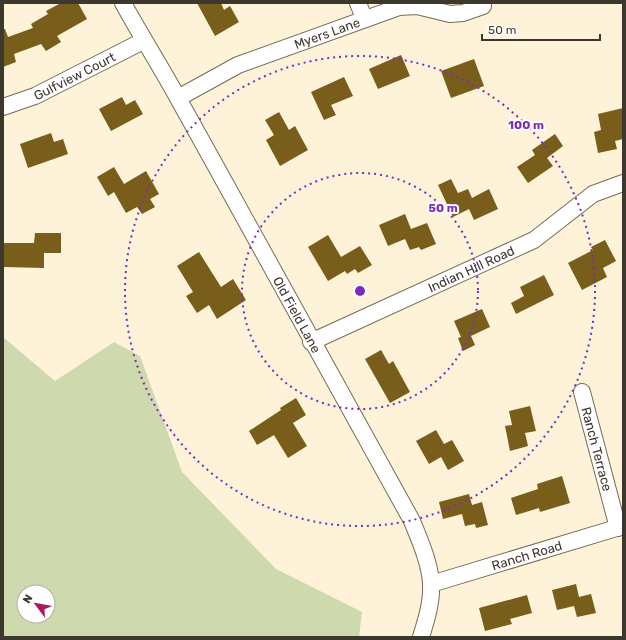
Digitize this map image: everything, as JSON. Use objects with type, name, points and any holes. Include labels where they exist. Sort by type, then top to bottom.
[{"type":"street","name":"Old Field Lane","points":[[123,3],[143,41],[178,98],[311,342],[412,521],[424,552],[431,584],[430,601],[421,637]]},
{"type":"street","points":[[358,3],[364,18]]},
{"type":"street","name":"Myers Lane","points":[[178,98],[238,64],[364,18],[399,7],[417,6],[450,14],[464,13],[483,6]]},
{"type":"street","name":"Gulfview Court","points":[[3,107],[35,96],[143,41]]},
{"type":"street","name":"Indian Hill Road","points":[[311,342],[534,240],[593,194],[623,183]]},
{"type":"street","name":"Ranch Terrace","points":[[582,392],[621,527]]},
{"type":"street","name":"Ranch Road","points":[[431,584],[621,527]]},
{"type":"green space","points":[[3,337],[55,381],[114,342],[140,356],[182,472],[276,569],[362,612],[359,637],[3,637]]},
{"type":"building","points":[[61,3],[78,3],[87,19],[57,36],[61,42],[46,51],[41,44],[14,54],[16,62],[3,67],[3,29],[5,29],[8,37],[33,28],[31,24],[48,14],[46,11]]},
{"type":"building","points":[[197,3],[221,3],[224,10],[230,6],[239,22],[215,36]]},
{"type":"building","points":[[401,55],[410,76],[378,89],[369,69]]},
{"type":"building","points":[[474,59],[484,86],[451,98],[441,71]]},
{"type":"building","points":[[344,77],[353,96],[331,105],[336,115],[324,120],[311,92]]},
{"type":"building","points":[[122,97],[126,105],[135,100],[143,114],[111,131],[99,109]]},
{"type":"building","points":[[623,108],[623,139],[615,141],[617,149],[598,153],[594,132],[601,130],[598,114]]},
{"type":"building","points":[[279,112],[289,130],[295,126],[308,150],[280,166],[266,140],[274,135],[265,120]]},
{"type":"building","points":[[51,133],[54,142],[63,139],[68,154],[28,168],[20,144]]},
{"type":"building","points":[[555,134],[563,146],[547,158],[553,166],[528,183],[517,167],[535,155],[532,150]]},
{"type":"building","points":[[114,167],[124,184],[146,171],[159,194],[150,199],[155,207],[142,214],[137,207],[126,213],[114,192],[108,196],[97,177]]},
{"type":"building","points":[[451,179],[458,193],[468,189],[472,198],[489,189],[498,209],[474,220],[469,209],[453,217],[438,185]]},
{"type":"building","points":[[405,214],[411,229],[427,223],[436,244],[421,250],[419,247],[410,250],[405,239],[388,246],[379,225]]},
{"type":"building","points":[[35,233],[61,233],[61,253],[44,253],[44,268],[4,267],[4,243],[34,243]]},
{"type":"building","points":[[328,235],[341,257],[360,246],[372,265],[358,273],[355,269],[347,274],[345,271],[328,281],[308,247]]},
{"type":"building","points":[[605,240],[616,261],[603,268],[607,277],[582,290],[568,263],[593,250],[591,247]]},
{"type":"building","points":[[199,252],[221,287],[233,279],[246,300],[217,319],[209,305],[197,313],[186,296],[193,292],[177,266]]},
{"type":"building","points":[[544,275],[554,295],[516,314],[511,303],[524,296],[520,287]]},
{"type":"building","points":[[482,309],[490,327],[471,336],[475,345],[463,351],[458,338],[461,337],[454,321]]},
{"type":"building","points":[[381,350],[389,364],[393,361],[410,392],[390,403],[365,359]]},
{"type":"building","points":[[296,398],[306,415],[293,423],[307,446],[288,458],[274,435],[257,445],[249,431],[281,410],[280,408]]},
{"type":"building","points":[[530,406],[536,431],[525,433],[528,446],[510,451],[505,426],[512,425],[509,411]]},
{"type":"building","points":[[436,430],[444,444],[452,440],[464,461],[448,470],[441,457],[429,464],[416,441]]},
{"type":"building","points":[[562,476],[570,503],[540,512],[539,508],[516,515],[511,498],[538,489],[537,484]]},
{"type":"building","points":[[469,494],[472,505],[482,502],[488,525],[476,528],[475,524],[465,526],[462,514],[443,519],[439,502]]},
{"type":"building","points":[[576,584],[579,597],[591,594],[596,613],[577,617],[574,606],[557,610],[552,590]]},
{"type":"building","points":[[527,595],[532,613],[510,619],[512,624],[485,631],[479,608]]}]
